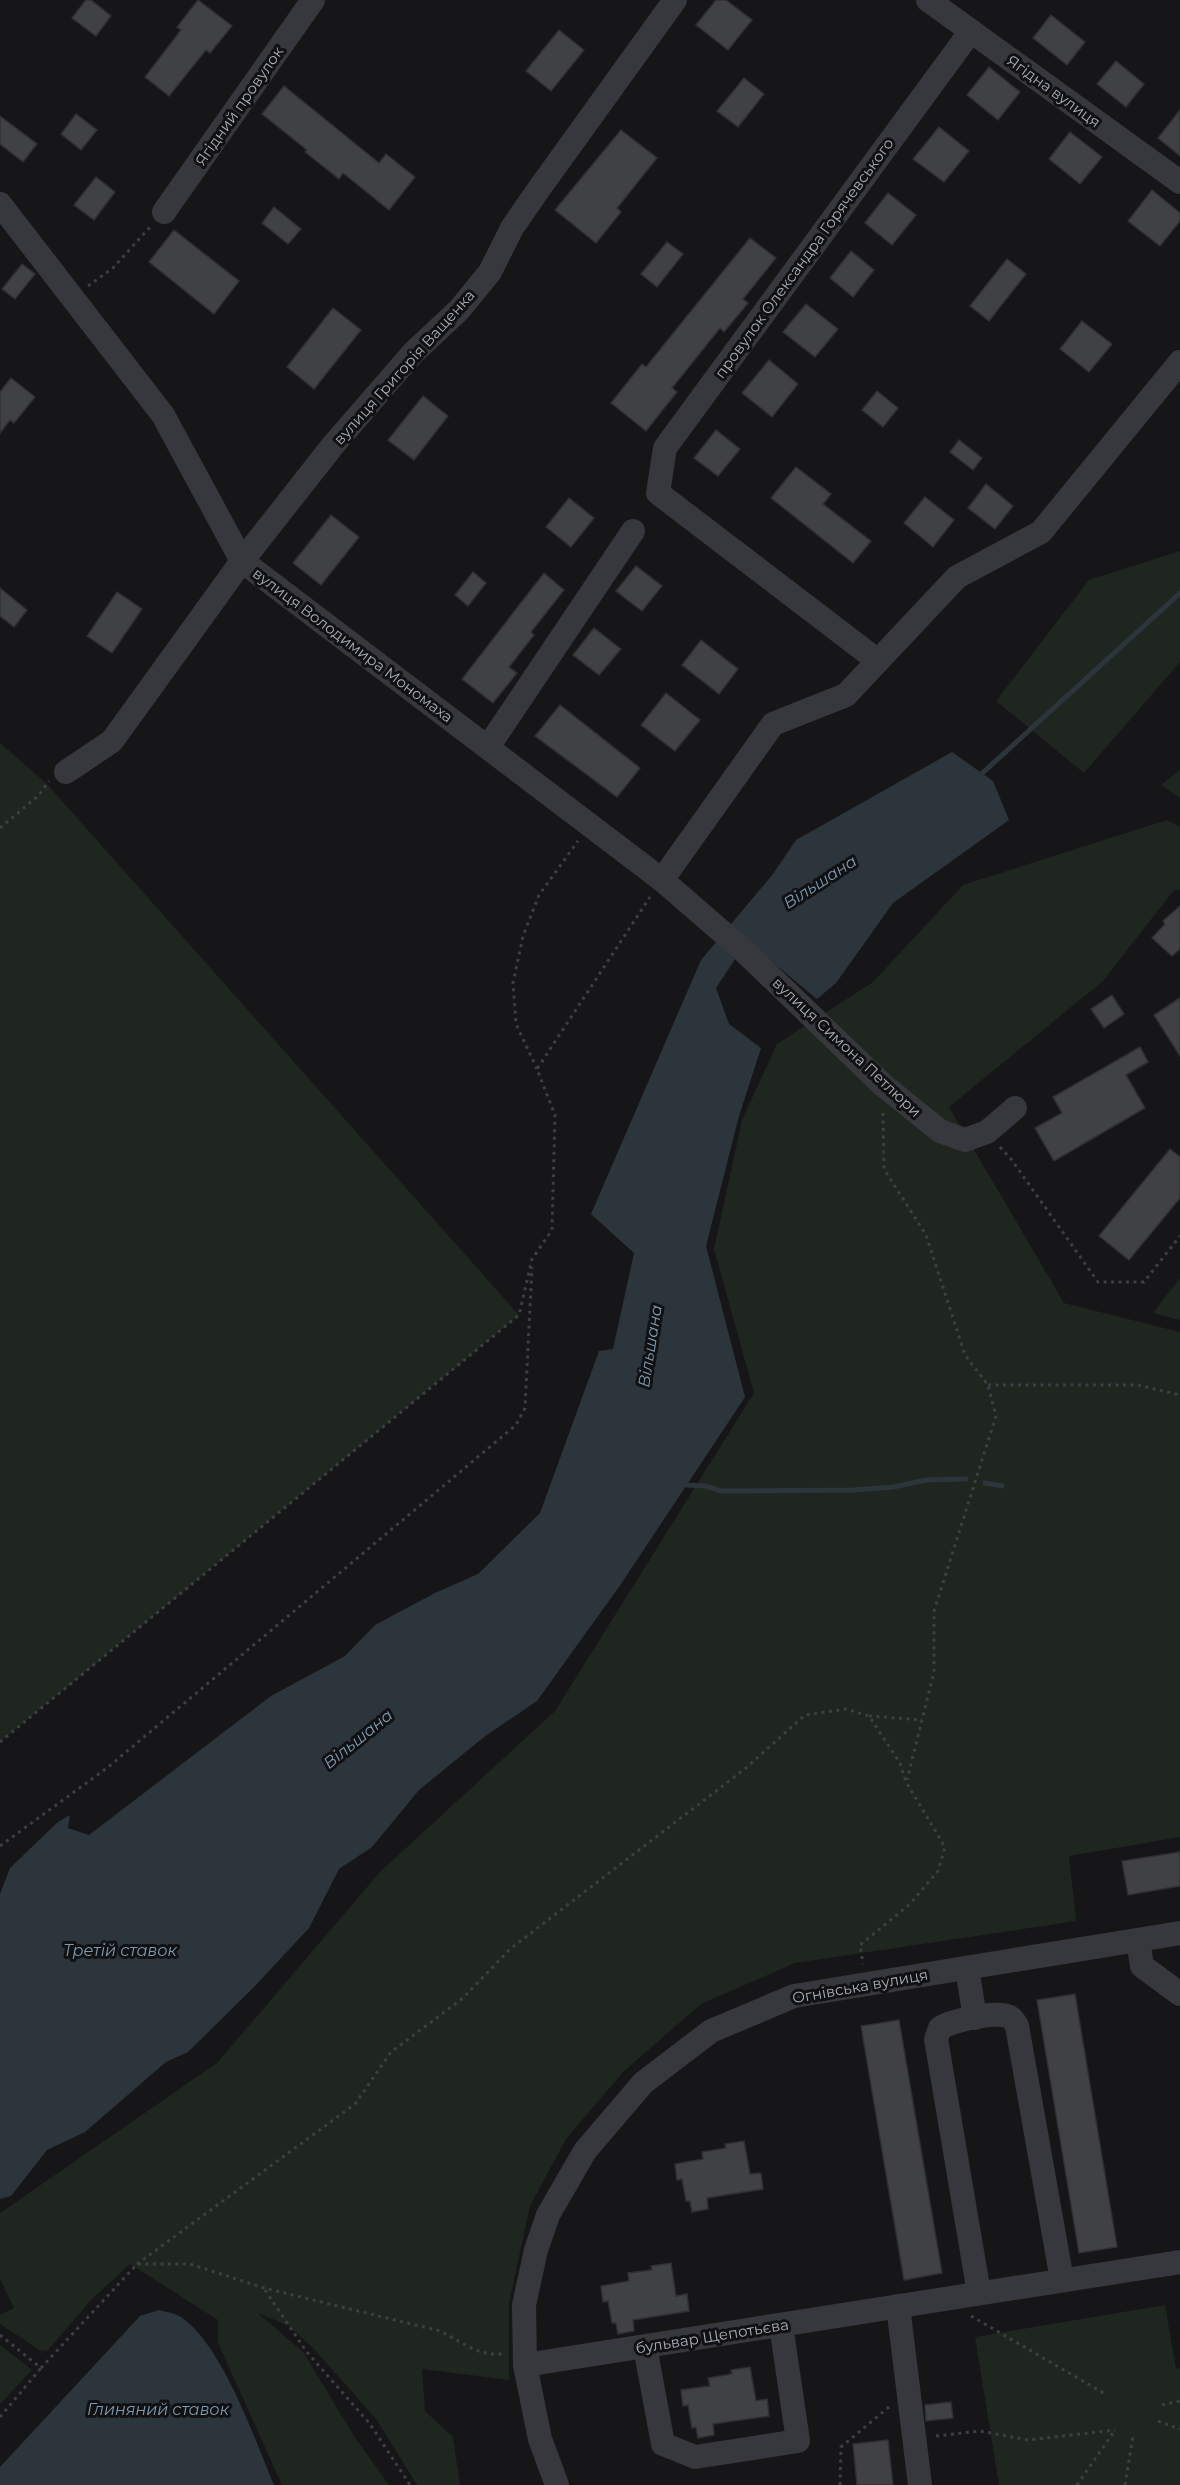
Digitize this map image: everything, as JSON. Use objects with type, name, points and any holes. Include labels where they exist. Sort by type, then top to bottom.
[{"type":"street","name":"Ягідний провулок","points":[[164,212],[313,0]]},
{"type":"street","name":"вулиця Григорія Ващенка","points":[[56,778],[112,741],[242,561],[334,444],[413,353],[459,310],[490,272],[512,228],[675,0]]},
{"type":"street","name":"Ягідна вулиця","points":[[928,0],[1180,182]]},
{"type":"street","name":"провулок Олександра Горячевського","points":[[878,661],[658,493],[665,448],[971,31]]},
{"type":"street","name":"вулиця Володимира Мономаха","points":[[0,204],[163,415],[242,561],[662,880],[719,928]]},
{"type":"street","points":[[662,880],[773,724],[846,695],[957,577],[1041,532],[1180,362]]},
{"type":"street","points":[[488,747],[633,531]]},
{"type":"street","name":"вулиця Симона Петлюри","points":[[719,928],[883,1085],[940,1131],[965,1140],[987,1132],[1015,1108]]},
{"type":"street","name":"Огнівська вулиця","points":[[557,2485],[540,2439],[520,2359],[525,2305],[536,2250],[548,2215],[585,2151],[643,2083],[711,2031],[794,1996],[867,1970],[967,1968],[1180,1933]]},
{"type":"street","points":[[1138,1940],[1142,1966],[1180,1994]]},
{"type":"street","points":[[967,1968],[975,2018]]},
{"type":"street","points":[[980,2294],[936,2039],[940,2028],[950,2022],[1001,2014],[1011,2018],[1017,2026],[1062,2280]]},
{"type":"street","name":"бульвар Щепотьєва","points":[[520,2359],[645,2347],[1180,2262]]},
{"type":"street","points":[[898,2306],[920,2485]]},
{"type":"street","points":[[645,2347],[663,2444],[695,2457],[798,2441],[781,2325]]},
{"type":"path","points":[[71,297],[113,268],[164,212]]},
{"type":"path","points":[[0,828],[56,778]]},
{"type":"path","points":[[0,1742],[519,1315],[532,1259],[552,1230],[555,1115],[516,1024],[513,983],[523,936],[539,895],[590,825]]},
{"type":"path","points":[[537,1069],[662,880]]},
{"type":"path","points":[[883,1085],[884,1169],[926,1235],[964,1355],[988,1385],[996,1416],[934,1611],[934,1672],[906,1782]]},
{"type":"path","points":[[987,1132],[1011,1159],[1098,1282],[1144,1282],[1180,1236]]},
{"type":"path","points":[[0,1846],[107,1768],[516,1425],[525,1408],[532,1259]]},
{"type":"path","points":[[988,1385],[1138,1385],[1180,1395]]},
{"type":"path","points":[[0,2417],[41,2368],[137,2264],[355,2104],[391,2052],[463,1998],[510,1949],[737,1775],[805,1715],[846,1710],[869,1716],[922,1720]]},
{"type":"path","points":[[867,1970],[860,1945],[910,1904],[938,1871],[945,1847],[906,1782],[900,1763],[869,1716]]},
{"type":"path","points":[[137,2264],[190,2264],[264,2288],[440,2331],[475,2350],[520,2359]]},
{"type":"path","points":[[264,2288],[306,2351],[370,2424],[410,2485]]},
{"type":"path","points":[[943,2299],[1107,2395]]},
{"type":"path","points":[[0,2335],[41,2368]]},
{"type":"path","points":[[840,2485],[841,2447],[908,2392]]},
{"type":"path","points":[[1162,2405],[1180,2401]]},
{"type":"path","points":[[1158,2421],[1180,2429]]},
{"type":"path","points":[[914,2438],[980,2431],[1028,2440],[1115,2430],[1077,2485]]},
{"type":"path","points":[[1125,2485],[1133,2436]]},
{"type":"shaded area","points":[[1180,551],[1180,662],[1084,773],[996,701],[1089,580]]},
{"type":"shaded area","points":[[0,743],[46,783],[519,1315],[0,1742]]},
{"type":"shaded area","points":[[1180,770],[1180,798],[1161,785]]},
{"type":"shaded area","points":[[1167,820],[1180,827],[1180,890],[1174,890],[1103,981],[949,1107],[1064,1303],[1180,1332],[1180,1837],[1069,1856],[1076,1921],[795,1963],[701,2004],[623,2072],[566,2139],[530,2206],[509,2303],[509,2380],[422,2369],[425,2411],[453,2437],[460,2485],[417,2485],[376,2419],[312,2347],[289,2326],[258,2313],[304,2353],[352,2433],[389,2485],[282,2485],[218,2343],[218,2320],[130,2264],[90,2301],[48,2350],[41,2351],[0,2324],[0,2315],[14,2308],[0,2279],[0,2213],[217,2063],[380,1872],[555,1711],[754,1393],[714,1249],[742,1120],[777,1044],[873,982],[963,885]]},
{"type":"shaded area","points":[[1180,1278],[1180,1320],[1153,1313]]},
{"type":"shaded area","points":[[1165,2305],[1176,2369],[1180,2368],[1180,2485],[999,2485],[975,2337]]},
{"type":"shaded area","points":[[0,2345],[32,2370],[0,2404]]},
{"type":"water","name":"Третій ставок","points":[[952,752],[993,781],[1009,820],[893,903],[836,983],[817,999],[747,941],[716,988],[729,1024],[761,1048],[739,1116],[706,1246],[745,1397],[621,1584],[537,1701],[484,1737],[419,1790],[372,1847],[339,1869],[309,1928],[254,1987],[188,2052],[166,2062],[85,2132],[47,2150],[11,2196],[0,2199],[0,1894],[10,1868],[58,1822],[70,1815],[68,1828],[89,1835],[271,1696],[345,1656],[375,1625],[435,1593],[478,1574],[540,1513],[599,1351],[613,1349],[634,1253],[591,1214],[701,960],[773,874],[796,840]]},
{"type":"water","name":"Глиняний ставок","points":[[159,2310],[181,2317],[210,2349],[236,2394],[274,2485],[0,2485],[0,2467],[140,2316]]},
{"type":"building","points":[[86,0],[91,0],[111,16],[96,36],[72,18]]},
{"type":"building","points":[[198,0],[232,26],[210,53],[206,50],[169,96],[145,77],[181,30],[177,27]]},
{"type":"building","points":[[716,0],[726,0],[752,20],[728,50],[696,25]]},
{"type":"building","points":[[1051,15],[1085,42],[1067,65],[1033,38]]},
{"type":"building","points":[[559,30],[584,50],[551,91],[526,71]]},
{"type":"building","points":[[1116,61],[1144,84],[1126,107],[1097,84]]},
{"type":"building","points":[[989,67],[1020,92],[998,120],[967,95]]},
{"type":"building","points":[[744,78],[764,94],[738,127],[717,111]]},
{"type":"building","points":[[284,86],[379,163],[386,154],[415,177],[389,210],[343,173],[339,179],[262,114]]},
{"type":"building","points":[[1180,110],[1180,156],[1158,138]]},
{"type":"building","points":[[76,114],[97,130],[81,150],[61,134]]},
{"type":"building","points":[[0,116],[37,144],[23,162],[0,144]]},
{"type":"building","points":[[939,127],[969,151],[944,182],[913,159]]},
{"type":"building","points":[[621,130],[657,158],[617,208],[621,212],[596,243],[555,210]]},
{"type":"building","points":[[1070,132],[1102,157],[1080,184],[1049,159]]},
{"type":"building","points":[[96,177],[115,192],[94,220],[74,205]]},
{"type":"building","points":[[1152,190],[1180,213],[1180,221],[1160,246],[1128,221]]},
{"type":"building","points":[[888,193],[916,215],[892,245],[865,223]]},
{"type":"building","points":[[274,207],[301,229],[288,244],[262,223]]},
{"type":"building","points":[[174,230],[239,281],[214,314],[149,262]]},
{"type":"building","points":[[750,238],[776,258],[743,299],[748,303],[724,332],[720,328],[672,388],[677,392],[646,431],[611,403],[642,364],[646,367]]},
{"type":"building","points":[[667,242],[683,254],[657,287],[641,274]]},
{"type":"building","points":[[851,251],[874,270],[853,297],[830,278]]},
{"type":"building","points":[[1007,259],[1026,274],[989,321],[970,306]]},
{"type":"building","points":[[22,264],[35,274],[15,299],[2,289]]},
{"type":"building","points":[[806,304],[838,329],[815,357],[783,332]]},
{"type":"building","points":[[333,308],[361,330],[314,389],[287,367]]},
{"type":"building","points":[[1082,321],[1112,344],[1089,372],[1060,349]]},
{"type":"building","points":[[769,360],[798,384],[772,417],[742,393]]},
{"type":"building","points":[[11,378],[35,397],[14,423],[10,420],[0,433],[0,392]]},
{"type":"building","points":[[877,391],[898,408],[883,427],[862,410]]},
{"type":"building","points":[[423,396],[448,416],[414,460],[388,440]]},
{"type":"building","points":[[716,430],[740,449],[718,476],[694,458]]},
{"type":"building","points":[[959,440],[982,458],[973,470],[950,452]]},
{"type":"building","points":[[796,467],[831,494],[823,504],[871,541],[853,563],[771,498]]},
{"type":"building","points":[[986,484],[1013,506],[995,529],[968,508]]},
{"type":"building","points":[[925,497],[954,520],[933,547],[904,523]]},
{"type":"building","points":[[569,498],[594,518],[571,547],[546,527]]},
{"type":"building","points":[[331,515],[359,537],[321,585],[293,563]]},
{"type":"building","points":[[636,566],[662,586],[642,611],[616,591]]},
{"type":"building","points":[[473,572],[486,583],[468,606],[455,595]]},
{"type":"building","points":[[544,573],[564,590],[531,632],[534,635],[509,667],[517,673],[493,703],[462,679]]},
{"type":"building","points":[[0,588],[27,610],[14,627],[0,616]]},
{"type":"building","points":[[117,592],[142,609],[112,653],[87,636]]},
{"type":"building","points":[[594,628],[621,649],[599,675],[573,655]]},
{"type":"building","points":[[701,640],[738,669],[719,694],[682,665]]},
{"type":"building","points":[[666,693],[700,720],[675,751],[641,725]]},
{"type":"building","points":[[560,705],[640,768],[617,797],[535,736]]},
{"type":"building","points":[[1180,906],[1180,949],[1172,956],[1152,938],[1165,924],[1163,921]]},
{"type":"building","points":[[1112,995],[1124,1014],[1104,1028],[1091,1009]]},
{"type":"building","points":[[1180,998],[1180,1056],[1154,1015]]},
{"type":"building","points":[[1140,1047],[1148,1062],[1126,1075],[1145,1108],[1054,1161],[1035,1128],[1062,1113],[1053,1097]]},
{"type":"building","points":[[1170,1149],[1180,1157],[1180,1198],[1129,1260],[1099,1236]]},
{"type":"building","points":[[1180,1852],[1180,1886],[1128,1895],[1122,1861]]},
{"type":"building","points":[[1075,1994],[1117,2247],[1079,2253],[1037,2000]]},
{"type":"building","points":[[899,2020],[942,2273],[904,2280],[861,2026]]},
{"type":"building","points":[[744,2141],[750,2174],[761,2173],[763,2189],[707,2198],[708,2209],[692,2212],[690,2201],[686,2201],[682,2179],[677,2180],[675,2164],[703,2159],[702,2152],[726,2148],[725,2144]]},
{"type":"building","points":[[671,2263],[676,2296],[687,2294],[689,2311],[633,2320],[634,2331],[618,2334],[616,2323],[612,2323],[608,2301],[603,2302],[601,2286],[629,2281],[628,2273],[652,2270],[651,2266]]},
{"type":"building","points":[[750,2367],[756,2401],[767,2399],[769,2416],[713,2424],[714,2435],[698,2438],[696,2427],[692,2428],[688,2405],[683,2406],[681,2390],[710,2386],[708,2378],[732,2374],[731,2370]]},
{"type":"building","points":[[951,2402],[953,2418],[926,2421],[925,2405]]},
{"type":"building","points":[[888,2440],[893,2485],[857,2485],[853,2444]]},
{"type":"waterway","name":"Вільшана","points":[[977,778],[1180,593]]},
{"type":"waterway","points":[[686,1485],[705,1486],[722,1491],[854,1490],[893,1487],[926,1480],[966,1479]]},
{"type":"waterway","points":[[985,1483],[1002,1486]]}]
